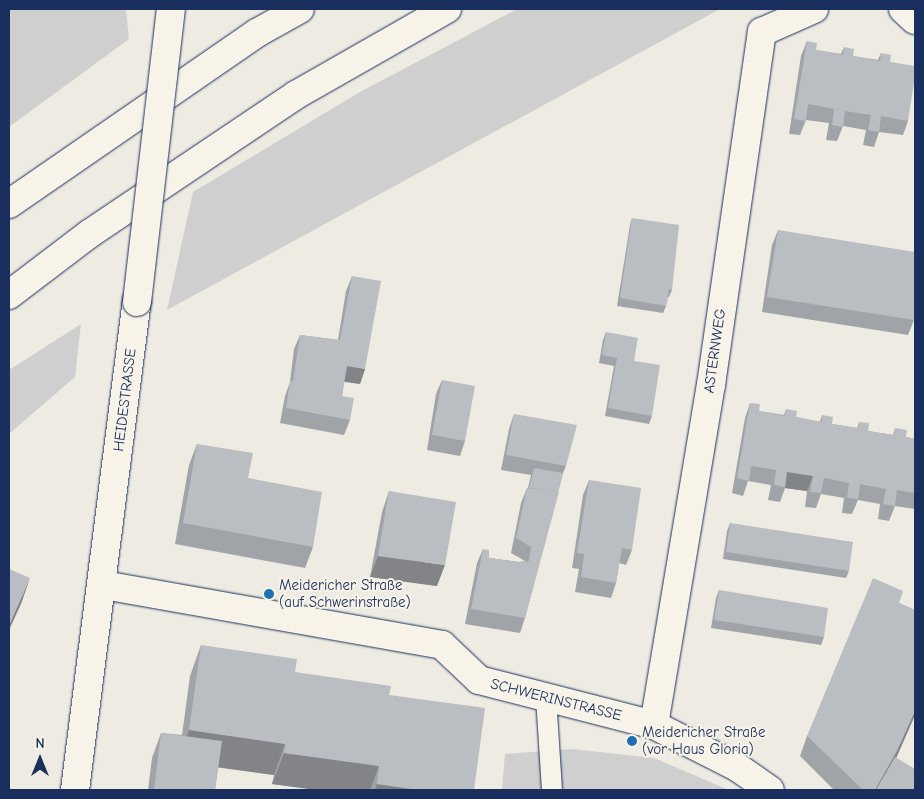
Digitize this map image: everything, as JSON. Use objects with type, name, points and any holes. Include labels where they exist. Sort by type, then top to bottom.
[{"type":"main road","name":"HEIDESTRASSE","points":[[75,790],[103,585],[172,9]]},
{"type":"main road","points":[[9,204],[249,38],[300,9]]},
{"type":"main road","points":[[9,295],[89,234],[296,95],[447,9]]},
{"type":"main road","name":"ASTERNWEG","points":[[654,725],[710,385],[762,32],[814,9]]},
{"type":"main road","points":[[903,9],[915,20]]},
{"type":"main road","name":"SCHWERINSTRASSE","points":[[103,585],[442,645],[480,680],[654,725],[737,767],[770,790]]},
{"type":"lane","points":[[546,697],[552,790]]},
{"type":"shaded area","points":[[9,9],[126,9],[129,39],[9,127]]},
{"type":"shaded area","points":[[517,9],[720,9],[167,310],[193,192],[360,92]]},
{"type":"shaded area","points":[[81,324],[75,377],[9,434],[9,370]]},
{"type":"shaded area","points":[[572,749],[654,758],[729,790],[502,790],[505,754]]},
{"type":"building","points":[[807,41],[817,43],[816,50],[843,55],[844,47],[854,49],[853,56],[880,61],[881,53],[891,55],[890,62],[915,66],[908,121],[881,116],[879,132],[868,130],[871,115],[845,111],[843,127],[832,125],[834,109],[808,104],[806,121],[794,119]]},
{"type":"building","points":[[632,218],[679,225],[672,290],[669,289],[666,306],[620,298]]},
{"type":"building","points":[[778,230],[915,252],[914,320],[767,297]]},
{"type":"building","points":[[352,276],[381,281],[365,369],[347,366],[342,396],[354,398],[350,420],[286,408],[290,381],[293,381],[300,335],[340,340]]},
{"type":"building","points":[[606,332],[638,338],[634,361],[660,365],[652,416],[608,408],[617,358],[602,355]]},
{"type":"building","points":[[442,380],[475,386],[465,441],[432,435]]},
{"type":"building","points":[[750,403],[760,404],[759,411],[785,416],[786,409],[797,411],[796,417],[822,422],[822,415],[833,417],[832,424],[858,428],[859,422],[869,423],[868,431],[894,435],[895,428],[907,430],[906,437],[915,439],[915,493],[897,490],[895,506],[883,504],[886,489],[860,484],[858,499],[847,498],[849,483],[824,478],[821,493],[810,492],[813,476],[787,472],[785,487],[774,485],[776,470],[751,466],[749,481],[737,478]]},
{"type":"building","points":[[514,414],[577,425],[566,466],[506,455]]},
{"type":"building","points":[[197,444],[253,453],[248,478],[322,492],[313,547],[183,523]]},
{"type":"building","points":[[534,468],[563,473],[558,492],[529,488]]},
{"type":"building","points":[[589,480],[641,488],[632,550],[622,548],[616,583],[581,577],[584,554],[577,553]]},
{"type":"building","points":[[527,488],[559,492],[525,618],[471,609],[483,549],[489,550],[489,558],[519,562],[529,561],[531,547],[516,538]]},
{"type":"building","points":[[389,491],[456,502],[445,565],[378,556]]},
{"type":"building","points":[[730,523],[853,542],[849,571],[726,552]]},
{"type":"building","points":[[9,569],[30,578],[9,625]]},
{"type":"building","points":[[873,578],[903,591],[899,603],[915,610],[915,711],[897,751],[875,790],[863,790],[807,736]]},
{"type":"building","points":[[719,590],[828,608],[824,637],[714,620]]},
{"type":"building","points":[[201,645],[297,659],[295,672],[391,686],[389,695],[485,708],[474,790],[419,790],[377,784],[379,766],[284,753],[285,744],[189,730]]},
{"type":"building","points":[[161,733],[222,741],[215,790],[154,790]]},
{"type":"building","points":[[895,757],[915,769],[915,790],[876,790]]},
{"type":"place","name":"Meidericher Straße (auf Schwerinstraße)","points":[[269,594]]},
{"type":"place","name":"Meidericher Straße (vor Haus Gloria)","points":[[632,741]]}]
